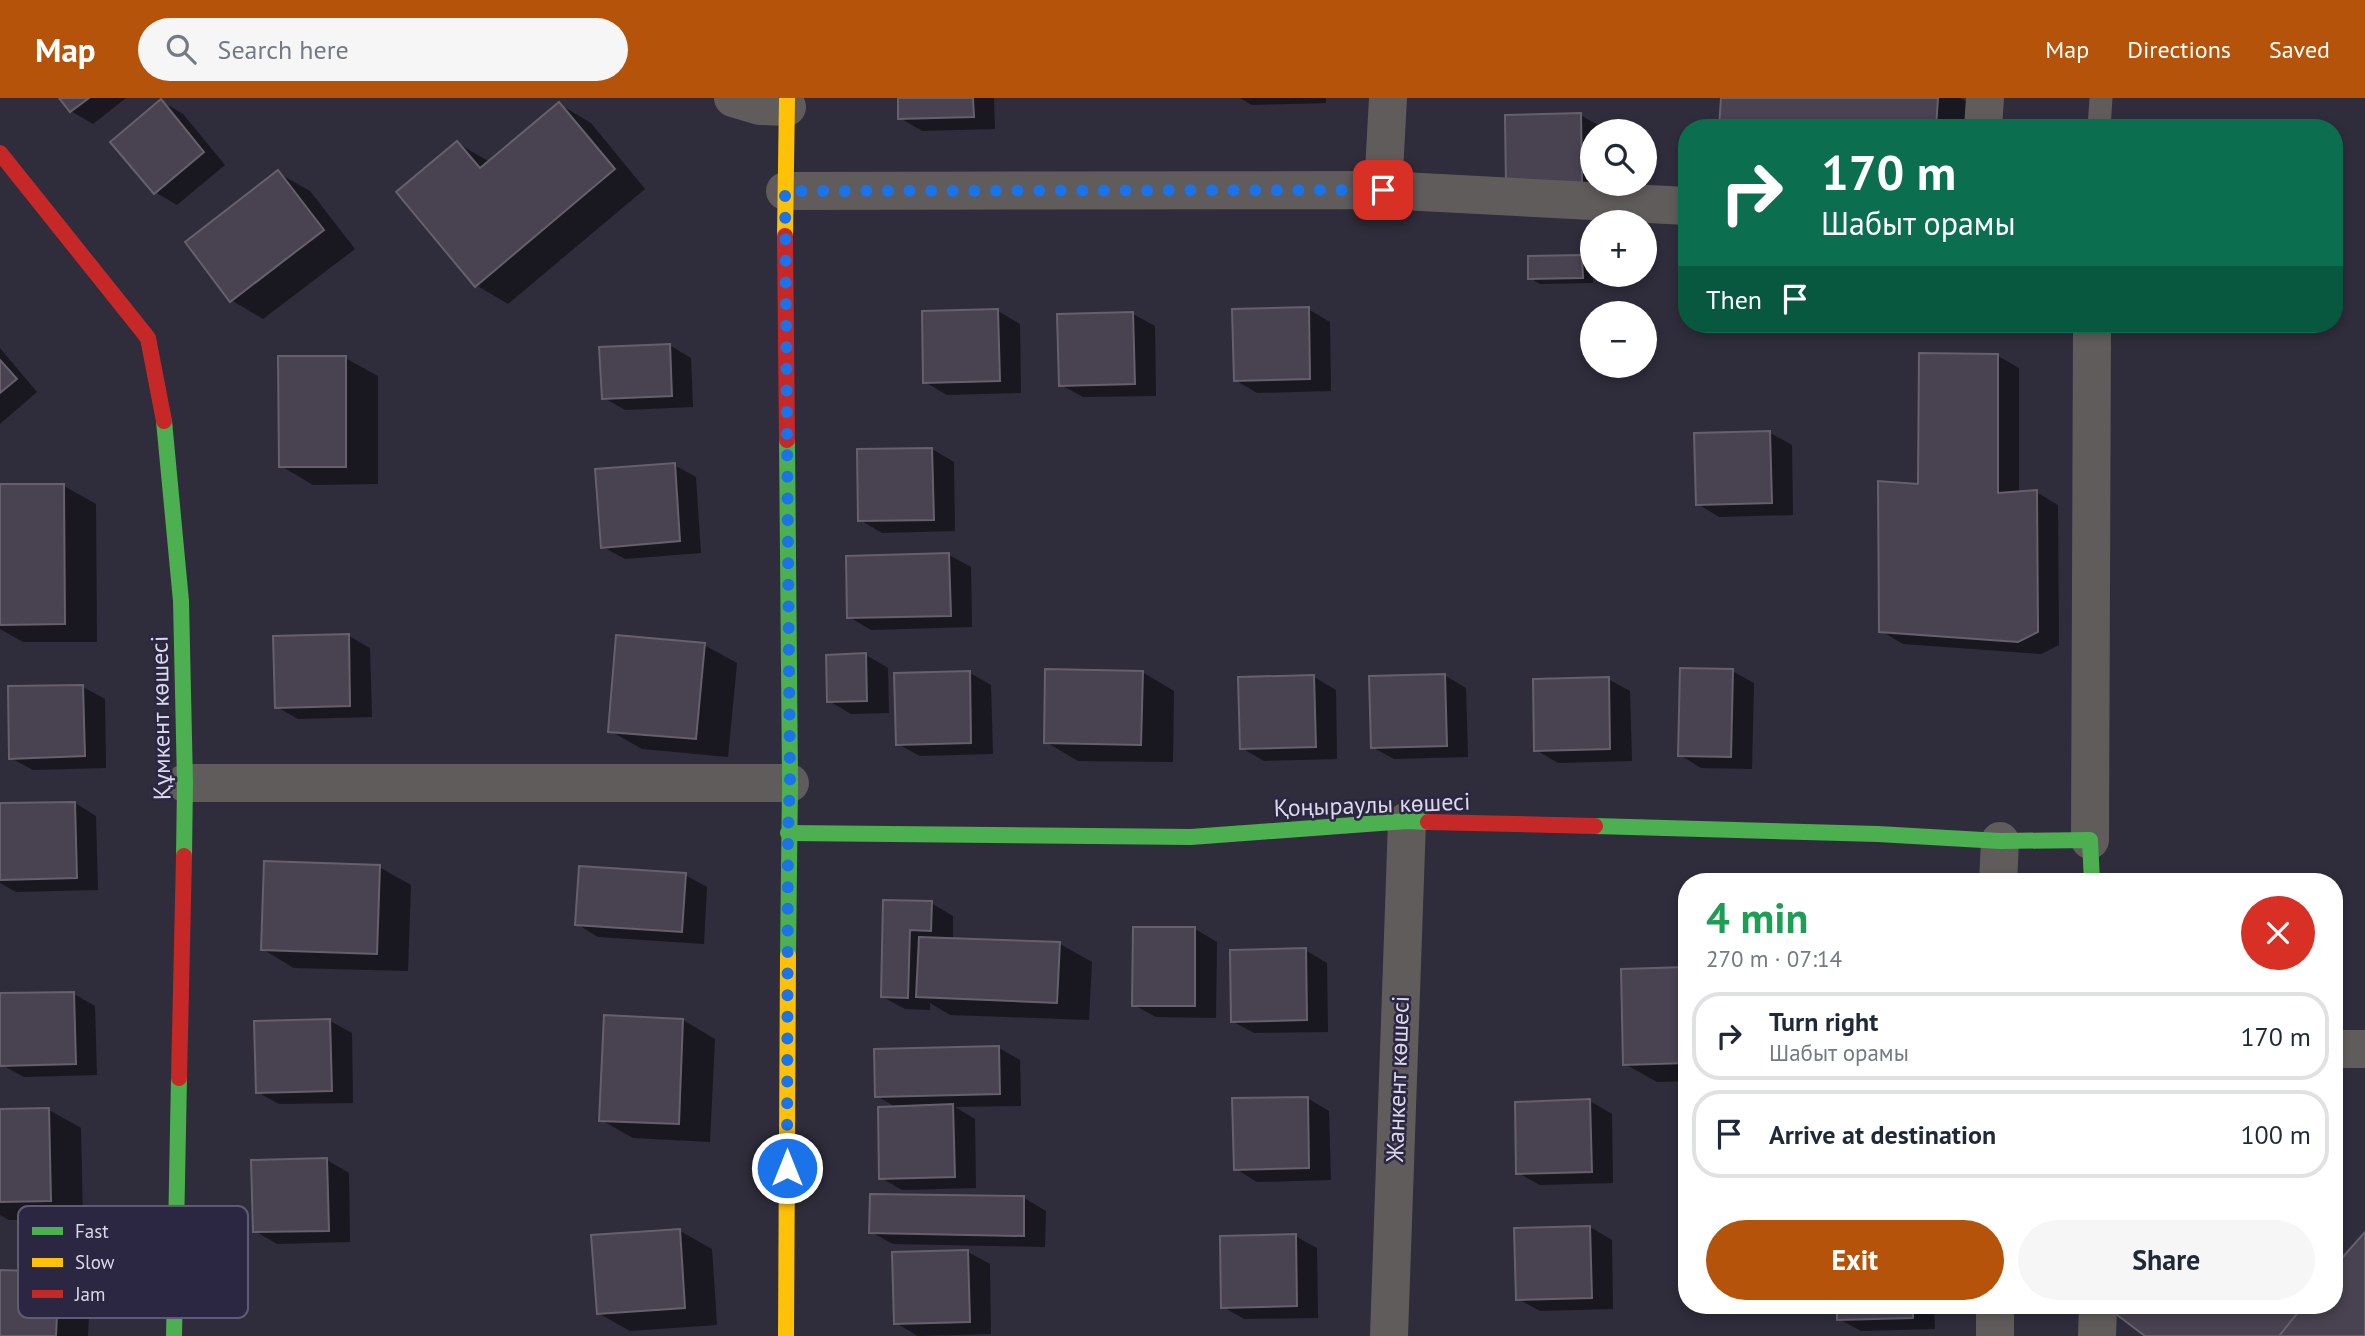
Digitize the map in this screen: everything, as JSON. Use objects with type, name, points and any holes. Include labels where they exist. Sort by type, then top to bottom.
[{"type":"street","points":[[733,98],[760,106],[787,102],[785,191],[790,783],[786,1336]]},
{"type":"street","points":[[1383,190],[1388,98]]},
{"type":"street","points":[[1984,119],[1985,98]]},
{"type":"street","name":"Құмкент көшесі","points":[[0,153],[148,338],[164,419],[181,601],[185,783],[177,1206]]},
{"type":"street","points":[[785,191],[1383,190],[1678,206]]},
{"type":"street","points":[[2092,333],[2092,873]]},
{"type":"street","points":[[185,783],[790,783]]},
{"type":"street","name":"Қоңыраулы көшесі","points":[[788,833],[1191,837],[1406,821],[1878,834],[2000,841],[2090,840]]},
{"type":"street","name":"Жанкент көшесі","points":[[1389,1336],[1406,821]]},
{"type":"street","points":[[1998,873],[2000,841]]},
{"type":"street","points":[[2343,1049],[2365,1049]]},
{"type":"street","points":[[1995,1314],[1995,1336]]},
{"type":"street","points":[[2097,1336],[2098,1314]]},
{"type":"street","name":"Құмкент көшесі","points":[[174,1318],[174,1336]]},
{"type":"lane","points":[[2100,119],[2101,98]]},
{"type":"building","points":[[59,98],[89,98],[70,112]]},
{"type":"building","points":[[898,98],[973,98],[974,117],[898,119]]},
{"type":"building","points":[[1721,98],[1938,98],[1937,119],[1720,119]]},
{"type":"building","points":[[161,99],[204,152],[154,194],[110,142]]},
{"type":"building","points":[[559,102],[615,169],[475,287],[396,192],[457,141],[480,168]]},
{"type":"building","points":[[1581,113],[1580,185],[1506,187],[1505,115]]},
{"type":"building","points":[[278,170],[324,230],[230,302],[185,242]]},
{"type":"building","points":[[1580,255],[1580,278],[1528,279],[1528,256]]},
{"type":"building","points":[[1309,307],[1310,379],[1234,381],[1232,309]]},
{"type":"building","points":[[998,309],[1000,381],[923,383],[922,311]]},
{"type":"building","points":[[1133,312],[1135,384],[1059,386],[1057,314]]},
{"type":"building","points":[[670,344],[672,396],[602,399],[599,347]]},
{"type":"building","points":[[1919,353],[1998,354],[1998,493],[2037,490],[2038,632],[2018,642],[1879,632],[1878,481],[1918,484]]},
{"type":"building","points":[[278,356],[346,356],[346,467],[279,467]]},
{"type":"building","points":[[0,360],[17,379],[0,393]]},
{"type":"building","points":[[1770,431],[1772,503],[1696,505],[1694,433]]},
{"type":"building","points":[[932,448],[934,520],[858,521],[857,449]]},
{"type":"building","points":[[675,463],[680,541],[601,548],[595,469]]},
{"type":"building","points":[[0,484],[64,484],[65,624],[0,625]]},
{"type":"building","points":[[949,553],[951,616],[847,618],[846,556]]},
{"type":"building","points":[[349,634],[350,706],[275,708],[273,636]]},
{"type":"building","points":[[616,635],[705,643],[696,739],[608,732]]},
{"type":"building","points":[[866,653],[867,701],[827,702],[826,655]]},
{"type":"building","points":[[1680,668],[1733,669],[1731,757],[1678,756]]},
{"type":"building","points":[[1045,669],[1143,671],[1141,745],[1044,743]]},
{"type":"building","points":[[970,671],[971,743],[896,745],[894,673]]},
{"type":"building","points":[[1445,674],[1447,746],[1371,748],[1369,676]]},
{"type":"building","points":[[1314,675],[1316,747],[1240,749],[1238,677]]},
{"type":"building","points":[[1609,677],[1610,749],[1534,751],[1533,679]]},
{"type":"building","points":[[83,685],[85,756],[9,759],[8,686]]},
{"type":"building","points":[[75,802],[77,878],[0,880],[0,803]]},
{"type":"building","points":[[264,861],[380,865],[377,954],[261,950]]},
{"type":"building","points":[[579,866],[686,873],[682,932],[575,925]]},
{"type":"building","points":[[883,900],[932,901],[931,931],[910,930],[908,998],[881,997]]},
{"type":"building","points":[[1133,927],[1195,927],[1195,1006],[1132,1006]]},
{"type":"building","points":[[919,937],[1060,942],[1057,1003],[916,997]]},
{"type":"building","points":[[1306,948],[1307,1020],[1231,1022],[1230,950]]},
{"type":"building","points":[[1678,967],[1678,1063],[1623,1065],[1621,969]]},
{"type":"building","points":[[74,992],[76,1064],[0,1066],[0,993]]},
{"type":"building","points":[[604,1015],[683,1019],[679,1124],[599,1121]]},
{"type":"building","points":[[330,1019],[332,1091],[256,1093],[254,1021]]},
{"type":"building","points":[[999,1046],[1000,1094],[875,1097],[874,1049]]},
{"type":"building","points":[[1308,1097],[1309,1168],[1234,1170],[1232,1098]]},
{"type":"building","points":[[1590,1099],[1592,1172],[1516,1174],[1515,1102]]},
{"type":"building","points":[[953,1104],[955,1177],[879,1179],[878,1107]]},
{"type":"building","points":[[49,1108],[51,1201],[0,1202],[0,1109]]},
{"type":"building","points":[[327,1158],[329,1231],[253,1232],[251,1160]]},
{"type":"building","points":[[870,1194],[1024,1196],[1024,1236],[869,1233]]},
{"type":"building","points":[[1590,1226],[1592,1298],[1516,1300],[1514,1228]]},
{"type":"building","points":[[680,1229],[685,1308],[597,1314],[591,1235]]},
{"type":"building","points":[[2365,1232],[2365,1336],[2279,1336],[2297,1314],[2343,1314],[2343,1257]]},
{"type":"building","points":[[1296,1234],[1297,1306],[1221,1308],[1220,1236]]},
{"type":"building","points":[[968,1250],[970,1322],[894,1324],[892,1252]]},
{"type":"building","points":[[0,1270],[18,1271],[18,1318],[57,1318],[56,1336],[0,1336]]},
{"type":"building","points":[[1837,1314],[1913,1314],[1913,1318],[1837,1320]]},
{"type":"building","points":[[2116,1314],[2297,1314],[2279,1336],[2145,1336]]},
{"type":"traffic: fast","points":[[164,421],[181,601],[184,856]]},
{"type":"traffic: fast","points":[[787,440],[790,783],[788,956]]},
{"type":"traffic: fast","points":[[788,833],[1191,837],[1407,821],[1428,822]]},
{"type":"traffic: fast","points":[[1595,826],[1878,834],[2000,841],[2090,840],[2092,873]]},
{"type":"traffic: fast","points":[[177,1206],[179,1078]]},
{"type":"traffic: fast","points":[[174,1318],[174,1336]]},
{"type":"traffic: slow","points":[[785,236],[787,98]]},
{"type":"traffic: slow","points":[[786,1336],[788,956]]},
{"type":"traffic: jam","points":[[0,153],[148,338],[164,421]]},
{"type":"traffic: jam","points":[[785,236],[787,440]]},
{"type":"traffic: jam","points":[[1428,822],[1595,826]]},
{"type":"traffic: jam","points":[[179,1078],[184,856]]},
{"type":"route","points":[[787,1168],[790,783],[785,191],[1383,190]]}]
